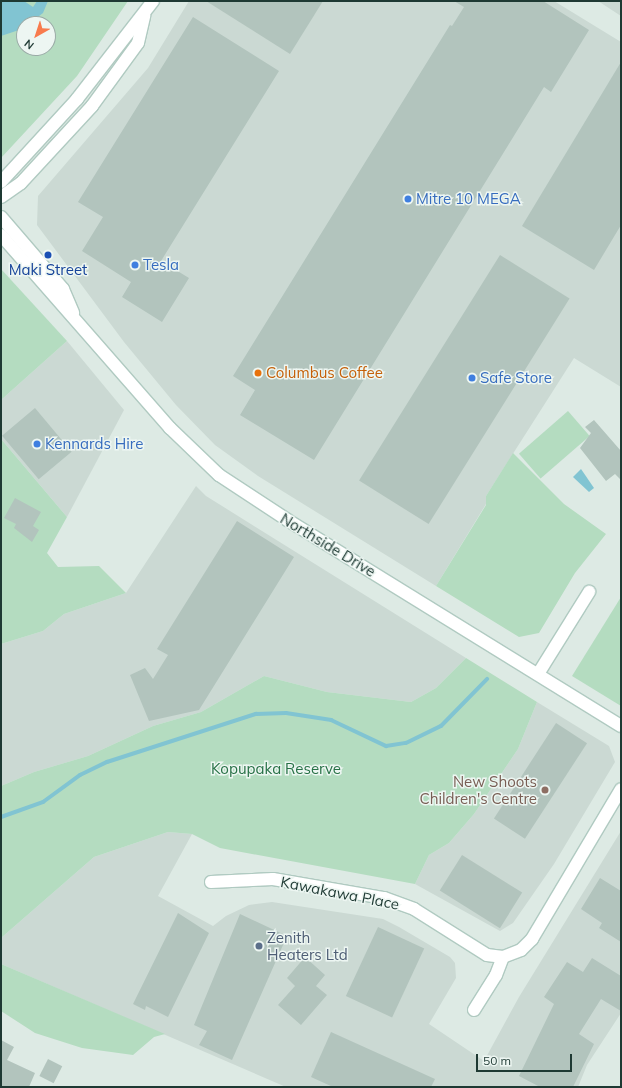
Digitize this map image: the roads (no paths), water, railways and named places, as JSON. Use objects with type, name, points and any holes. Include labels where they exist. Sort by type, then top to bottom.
[{"type":"street","points":[[1,182],[58,121],[127,32],[144,16],[153,1]]},
{"type":"street","points":[[1,197],[21,183],[92,106],[138,43],[144,16]]},
{"type":"street","name":"Northside Drive","points":[[1,217],[63,289],[75,316]]},
{"type":"street","name":"Northside Drive","points":[[1,236],[52,297],[75,316],[170,428],[219,475],[283,518],[621,726]]},
{"type":"street","points":[[538,674],[589,592]]},
{"type":"street","points":[[474,1010],[496,976],[503,957],[521,950],[532,939],[621,789]]},
{"type":"street","name":"Kawakawa Place","points":[[211,882],[273,879],[384,898],[414,909],[487,955],[503,957]]},
{"type":"water","points":[[1,1],[24,1],[33,7],[37,1],[48,1],[43,13],[39,16],[16,16],[16,31],[1,36]]},
{"type":"water","points":[[581,469],[594,488],[589,492],[573,477]]},
{"type":"waterway","points":[[1,817],[43,802],[80,775],[107,762],[256,714],[286,713],[331,720],[386,746],[406,743],[441,726],[487,679]]},
{"type":"place","name":"Mitre 10 MEGA","points":[[408,199]]},
{"type":"place","name":"Maki Street","points":[[48,255]]},
{"type":"place","name":"Tesla","points":[[135,265]]},
{"type":"place","name":"Columbus Coffee","points":[[258,373]]},
{"type":"place","name":"Safe Store","points":[[472,378]]},
{"type":"place","name":"Kennards Hire","points":[[37,444]]},
{"type":"place","name":"New Shoots Children's Centre","points":[[545,790]]},
{"type":"place","name":"Zenith Heaters Ltd","points":[[259,946]]},
{"type":"park label","name":"Kopupaka Reserve","points":[[276,769]]}]
